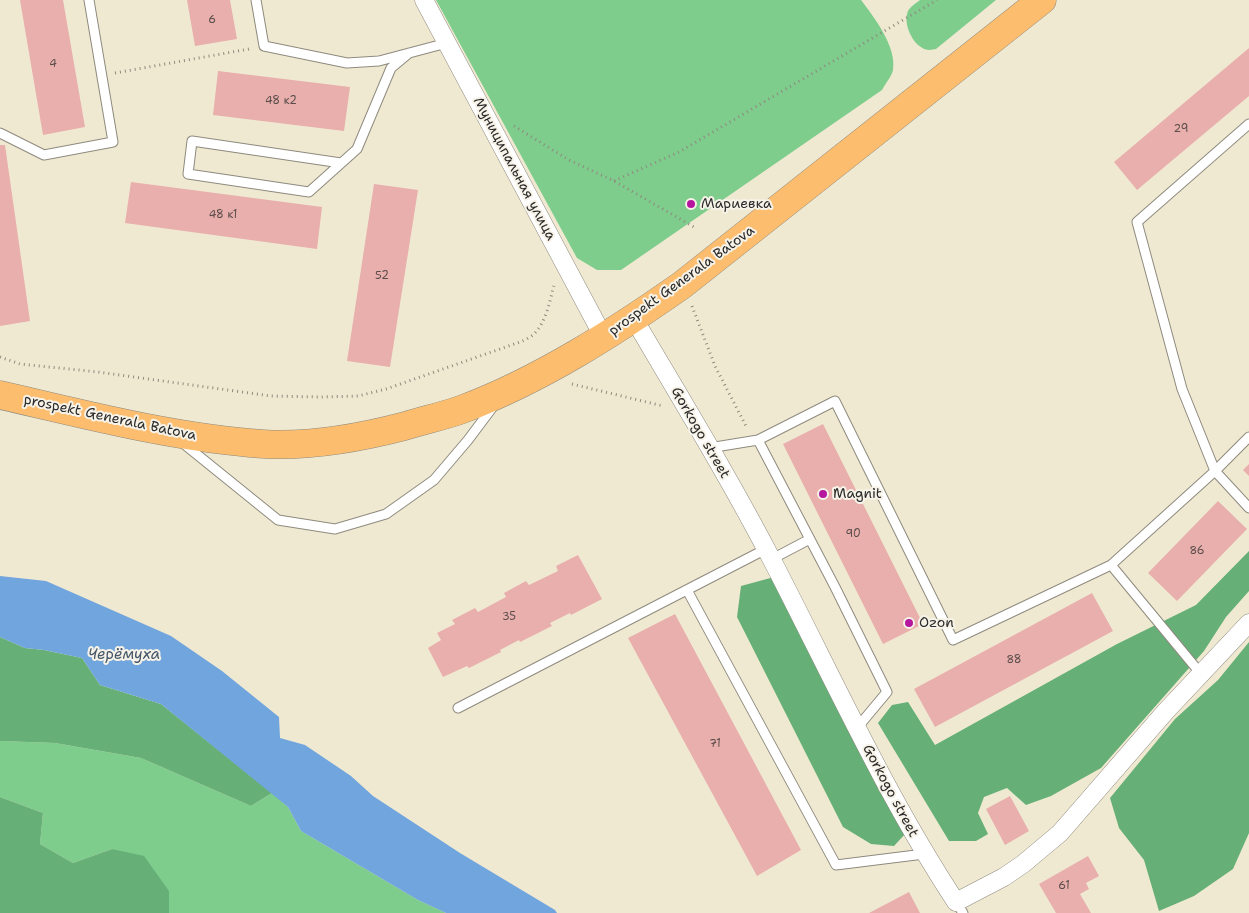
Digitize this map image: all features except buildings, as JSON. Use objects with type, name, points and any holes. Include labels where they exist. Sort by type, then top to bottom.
[{"type":"main road","name":"prospekt Generala Batova","points":[[0,395],[170,432],[264,444],[299,444],[372,435],[461,410],[504,393],[604,338],[634,319],[697,273],[1042,0]]},
{"type":"street","name":"Муниципальная улица","points":[[424,0],[604,338]]},
{"type":"street","name":"Gorkogo street","points":[[634,319],[710,448],[769,554],[857,728],[924,854],[959,907],[1023,864],[1060,833],[1201,674],[1249,623]]},
{"type":"lane","points":[[0,133],[44,155],[113,142],[90,0]]},
{"type":"lane","points":[[256,0],[264,46],[347,63],[379,61],[447,43]]},
{"type":"lane","points":[[342,162],[192,141],[188,174],[309,192],[357,149],[391,68],[409,53]]},
{"type":"lane","points":[[1249,124],[1137,222],[1182,389],[1214,471],[1249,508]]},
{"type":"lane","points":[[170,432],[278,520],[335,528],[386,514],[434,480],[504,393]]},
{"type":"lane","points":[[710,448],[756,440],[835,401],[953,640],[1111,565],[1249,437]]},
{"type":"lane","points":[[756,440],[810,539],[887,692],[857,728]]},
{"type":"lane","points":[[458,708],[687,590],[769,554],[810,539]]},
{"type":"lane","points":[[1111,565],[1201,674]]},
{"type":"lane","points":[[687,590],[836,865],[924,854]]},
{"type":"path","points":[[614,181],[678,152],[937,0]]},
{"type":"path","points":[[102,75],[264,46]]},
{"type":"path","points":[[513,126],[569,160],[614,181],[694,227]]},
{"type":"path","points":[[0,357],[20,364],[98,372],[271,396],[358,396],[386,390],[520,342],[534,334],[540,325],[551,297],[560,255]]},
{"type":"path","points":[[698,299],[691,304],[716,366],[756,440]]},
{"type":"path","points":[[567,383],[688,412]]},
{"type":"green space","points":[[436,0],[861,0],[888,42],[892,52],[893,70],[882,90],[621,270],[597,270],[577,258]]},
{"type":"green space","points":[[920,0],[996,0],[936,49],[928,50],[917,44],[907,26],[908,11]]},
{"type":"green space","points":[[1249,551],[1249,591],[1226,617],[1204,651],[1101,768],[1051,796],[1026,805],[1007,788],[984,797],[978,813],[988,834],[976,841],[949,841],[878,723],[892,705],[908,702],[935,745],[1117,644],[1196,605]]},
{"type":"green space","points":[[774,577],[906,833],[894,846],[871,844],[843,827],[737,617],[741,586]]},
{"type":"green space","points":[[0,637],[25,648],[82,658],[100,685],[161,704],[272,793],[251,806],[141,758],[55,743],[0,741]]},
{"type":"green space","points":[[1249,642],[1249,833],[1233,869],[1194,896],[1159,911],[1144,860],[1119,828],[1110,798],[1175,719],[1218,680]]},
{"type":"green space","points":[[0,741],[55,743],[141,758],[251,806],[272,793],[288,807],[301,831],[418,900],[446,913],[169,913],[169,891],[112,849],[73,863],[40,844],[43,813],[0,797]]},
{"type":"green space","points":[[0,797],[43,813],[40,844],[73,863],[112,849],[144,856],[169,891],[169,913],[0,913]]},
{"type":"water","name":"Черёмуха","points":[[0,576],[46,581],[171,636],[222,671],[279,717],[280,738],[305,745],[351,776],[373,796],[557,913],[446,913],[418,900],[301,831],[288,807],[161,704],[100,685],[82,658],[25,648],[0,637]]},
{"type":"place","name":"Мариевка","points":[[691,204]]},
{"type":"place","name":"Magnit","points":[[823,494]]},
{"type":"place","name":"Ozon","points":[[909,623]]}]
